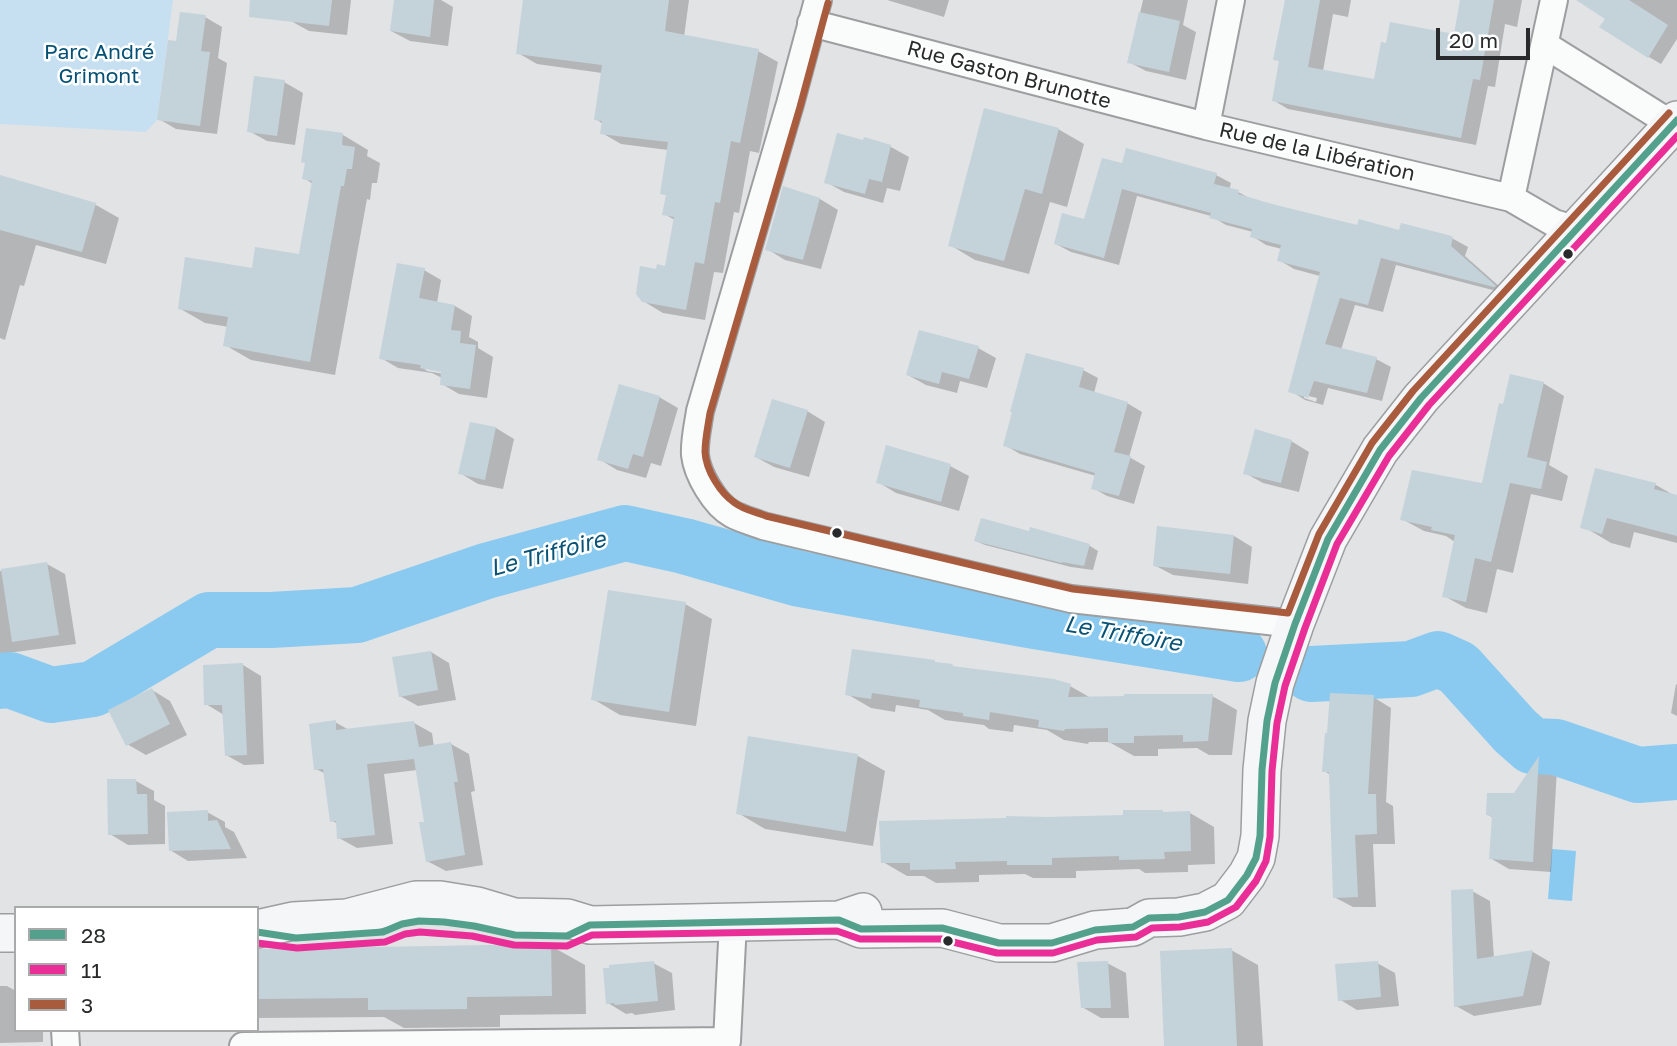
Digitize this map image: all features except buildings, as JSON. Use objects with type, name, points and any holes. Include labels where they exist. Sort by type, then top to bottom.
[{"type":"street","name":"Rue de la Libération","points":[[1231,0],[1206,126],[1511,198],[1554,223],[1577,230]]},
{"type":"street","points":[[1511,198],[1554,0]]},
{"type":"street","name":"Rue Gaston Brunotte","points":[[815,12],[1206,126]]},
{"type":"street","points":[[815,12],[700,411],[695,456],[701,475],[720,504],[731,514],[762,526],[1071,599],[1295,624]]},
{"type":"street","points":[[259,930],[296,938],[383,932],[419,921],[474,926],[515,934],[567,936],[590,925],[839,920],[865,911],[968,913],[1004,923],[1039,925],[1078,913],[1133,910],[1149,918],[1179,917],[1206,912],[1227,900],[1247,875],[1256,858],[1260,836],[1267,721],[1275,683],[1328,539],[1380,450],[1421,398],[1675,123],[1545,45]]},
{"type":"street","points":[[243,1046],[727,1043],[733,922]]},
{"type":"green space","name":"Parc André Grimont","points":[[0,0],[173,0],[157,120],[146,132],[0,124]]},
{"type":"water","points":[[1552,849],[1576,851],[1572,901],[1548,899]]},
{"type":"waterway","name":"Le Triffoire","points":[[0,681],[10,680],[51,695],[93,689],[209,620],[357,615],[486,571],[625,533],[684,546],[800,579],[1239,654]]},
{"type":"waterway","name":"Le Triffoire","points":[[1311,674],[1411,669],[1438,659],[1458,668],[1532,746],[1556,747],[1638,775],[1677,772]]},
{"type":"transit line","name":"3","points":[[828,3],[710,413],[705,452],[711,473],[724,493],[735,503],[766,516],[1073,589],[1288,613],[1319,534],[1372,443],[1413,391],[1669,113]]},
{"type":"transit line","name":"28","points":[[259,932],[296,938],[383,932],[419,921],[474,926],[515,935],[567,936],[590,925],[839,920],[861,929],[942,928],[999,943],[1052,943],[1095,930],[1133,927],[1149,918],[1179,917],[1205,912],[1228,900],[1256,858],[1260,836],[1267,721],[1275,683],[1328,539],[1380,450],[1421,398],[1677,120]]},
{"type":"transit line","name":"11","points":[[259,943],[297,948],[385,942],[405,934],[420,932],[472,936],[514,945],[567,946],[592,935],[837,931],[860,939],[941,939],[997,953],[1053,953],[1097,940],[1136,937],[1152,928],[1208,922],[1236,907],[1256,881],[1266,861],[1277,723],[1285,686],[1337,544],[1389,456],[1429,405],[1677,136]]}]
